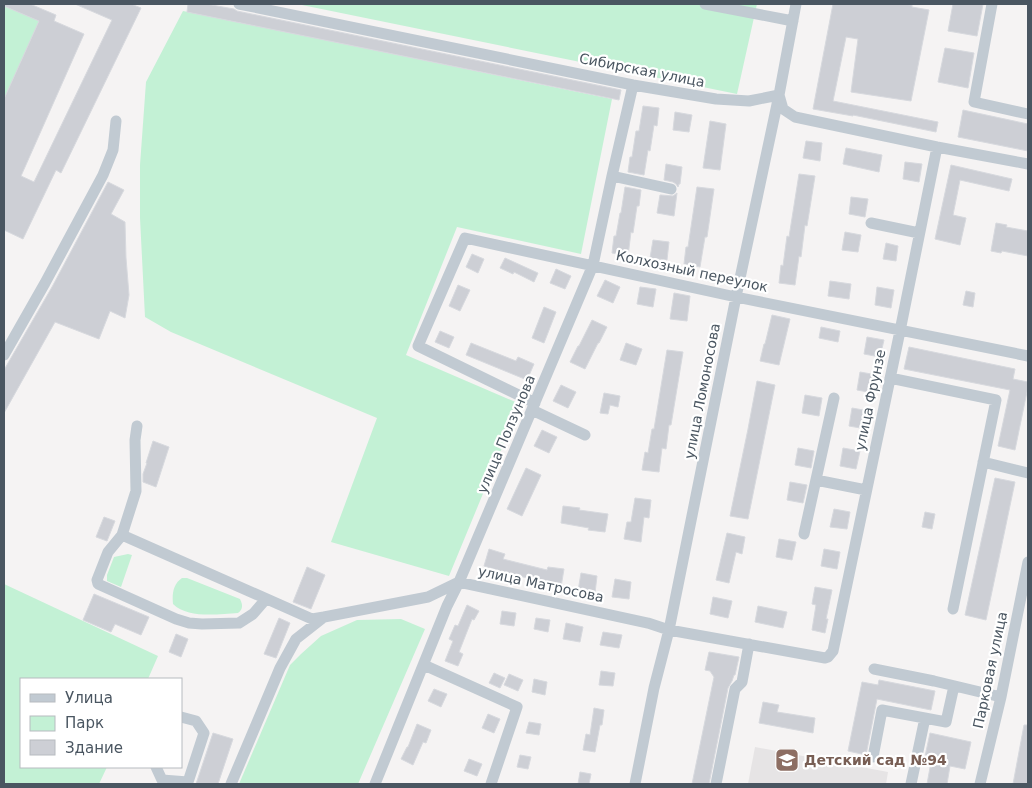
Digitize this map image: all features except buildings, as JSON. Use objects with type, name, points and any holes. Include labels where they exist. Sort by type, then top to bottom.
[{"type":"street","name":"Сибирская улица","points":[[239,4],[633,85],[716,99],[749,101],[779,95]]},
{"type":"street","points":[[705,4],[793,21]]},
{"type":"street","name":"улица Ломоносова","points":[[635,784],[654,688],[669,630],[796,4]]},
{"type":"street","points":[[992,4],[974,102],[1028,114]]},
{"type":"street","name":"улица Ползунова","points":[[375,784],[447,606],[459,582],[594,265],[633,85]]},
{"type":"street","points":[[779,95],[783,109],[795,117],[936,147],[1028,164]]},
{"type":"street","points":[[4,355],[103,175],[113,150],[116,121]]},
{"type":"street","name":"улица Фрунзе","points":[[828,657],[833,651],[936,147]]},
{"type":"street","points":[[612,176],[671,189]]},
{"type":"street","points":[[871,223],[919,233]]},
{"type":"street","name":"Колхозный переулок","points":[[533,407],[418,346],[465,238],[736,297],[1028,356]]},
{"type":"street","points":[[890,378],[996,400],[953,609]]},
{"type":"street","points":[[804,534],[834,398]]},
{"type":"street","points":[[533,407],[584,435]]},
{"type":"street","points":[[137,426],[135,440],[136,491],[122,535],[108,552],[97,580],[98,584],[159,612],[190,623],[239,623],[252,614],[266,600]]},
{"type":"street","points":[[983,462],[1028,473]]},
{"type":"street","points":[[816,480],[866,490]]},
{"type":"street","points":[[122,535],[312,619],[324,617]]},
{"type":"street","name":"Парковая улица","points":[[980,784],[1027,579],[1028,562]]},
{"type":"street","name":"улица Матросова","points":[[231,784],[280,668],[296,639],[324,617],[428,597],[459,582],[648,623],[669,630],[828,657]]},
{"type":"street","points":[[428,597],[447,606]]},
{"type":"street","points":[[716,784],[735,688],[742,682],[749,644]]},
{"type":"street","points":[[424,665],[517,707],[491,784]]},
{"type":"street","points":[[874,669],[1001,697]]},
{"type":"street","points":[[872,756],[882,710],[946,722],[954,686]]},
{"type":"street","points":[[156,768],[161,782],[188,782],[204,732],[196,721],[182,717]]},
{"type":"street","points":[[911,784],[924,718]]},
{"type":"shaded area","name":"Детский сад №94","points":[[755,747],[888,772],[886,784],[748,784]]},
{"type":"green space","points":[[297,4],[757,4],[737,94]]},
{"type":"green space","points":[[4,6],[39,21],[4,99]]},
{"type":"green space","points":[[183,11],[612,99],[581,254],[457,227],[406,355],[520,404],[449,576],[331,542],[377,418],[171,332],[145,317],[140,218],[140,165],[146,82]]},
{"type":"green space","points":[[132,555],[121,587],[107,581],[107,575],[114,557]]},
{"type":"green space","points":[[182,578],[187,578],[240,599],[241,610],[238,613],[213,615],[195,614],[179,609],[173,604],[173,597],[175,586]]},
{"type":"green space","points":[[4,584],[158,656],[148,678],[20,678],[20,768],[107,768],[99,784],[4,784]]},
{"type":"green space","points":[[401,619],[425,629],[358,784],[239,784],[290,665],[321,636],[357,620]]},
{"type":"place","name":"Детский сад №94","points":[[787,760]]}]
